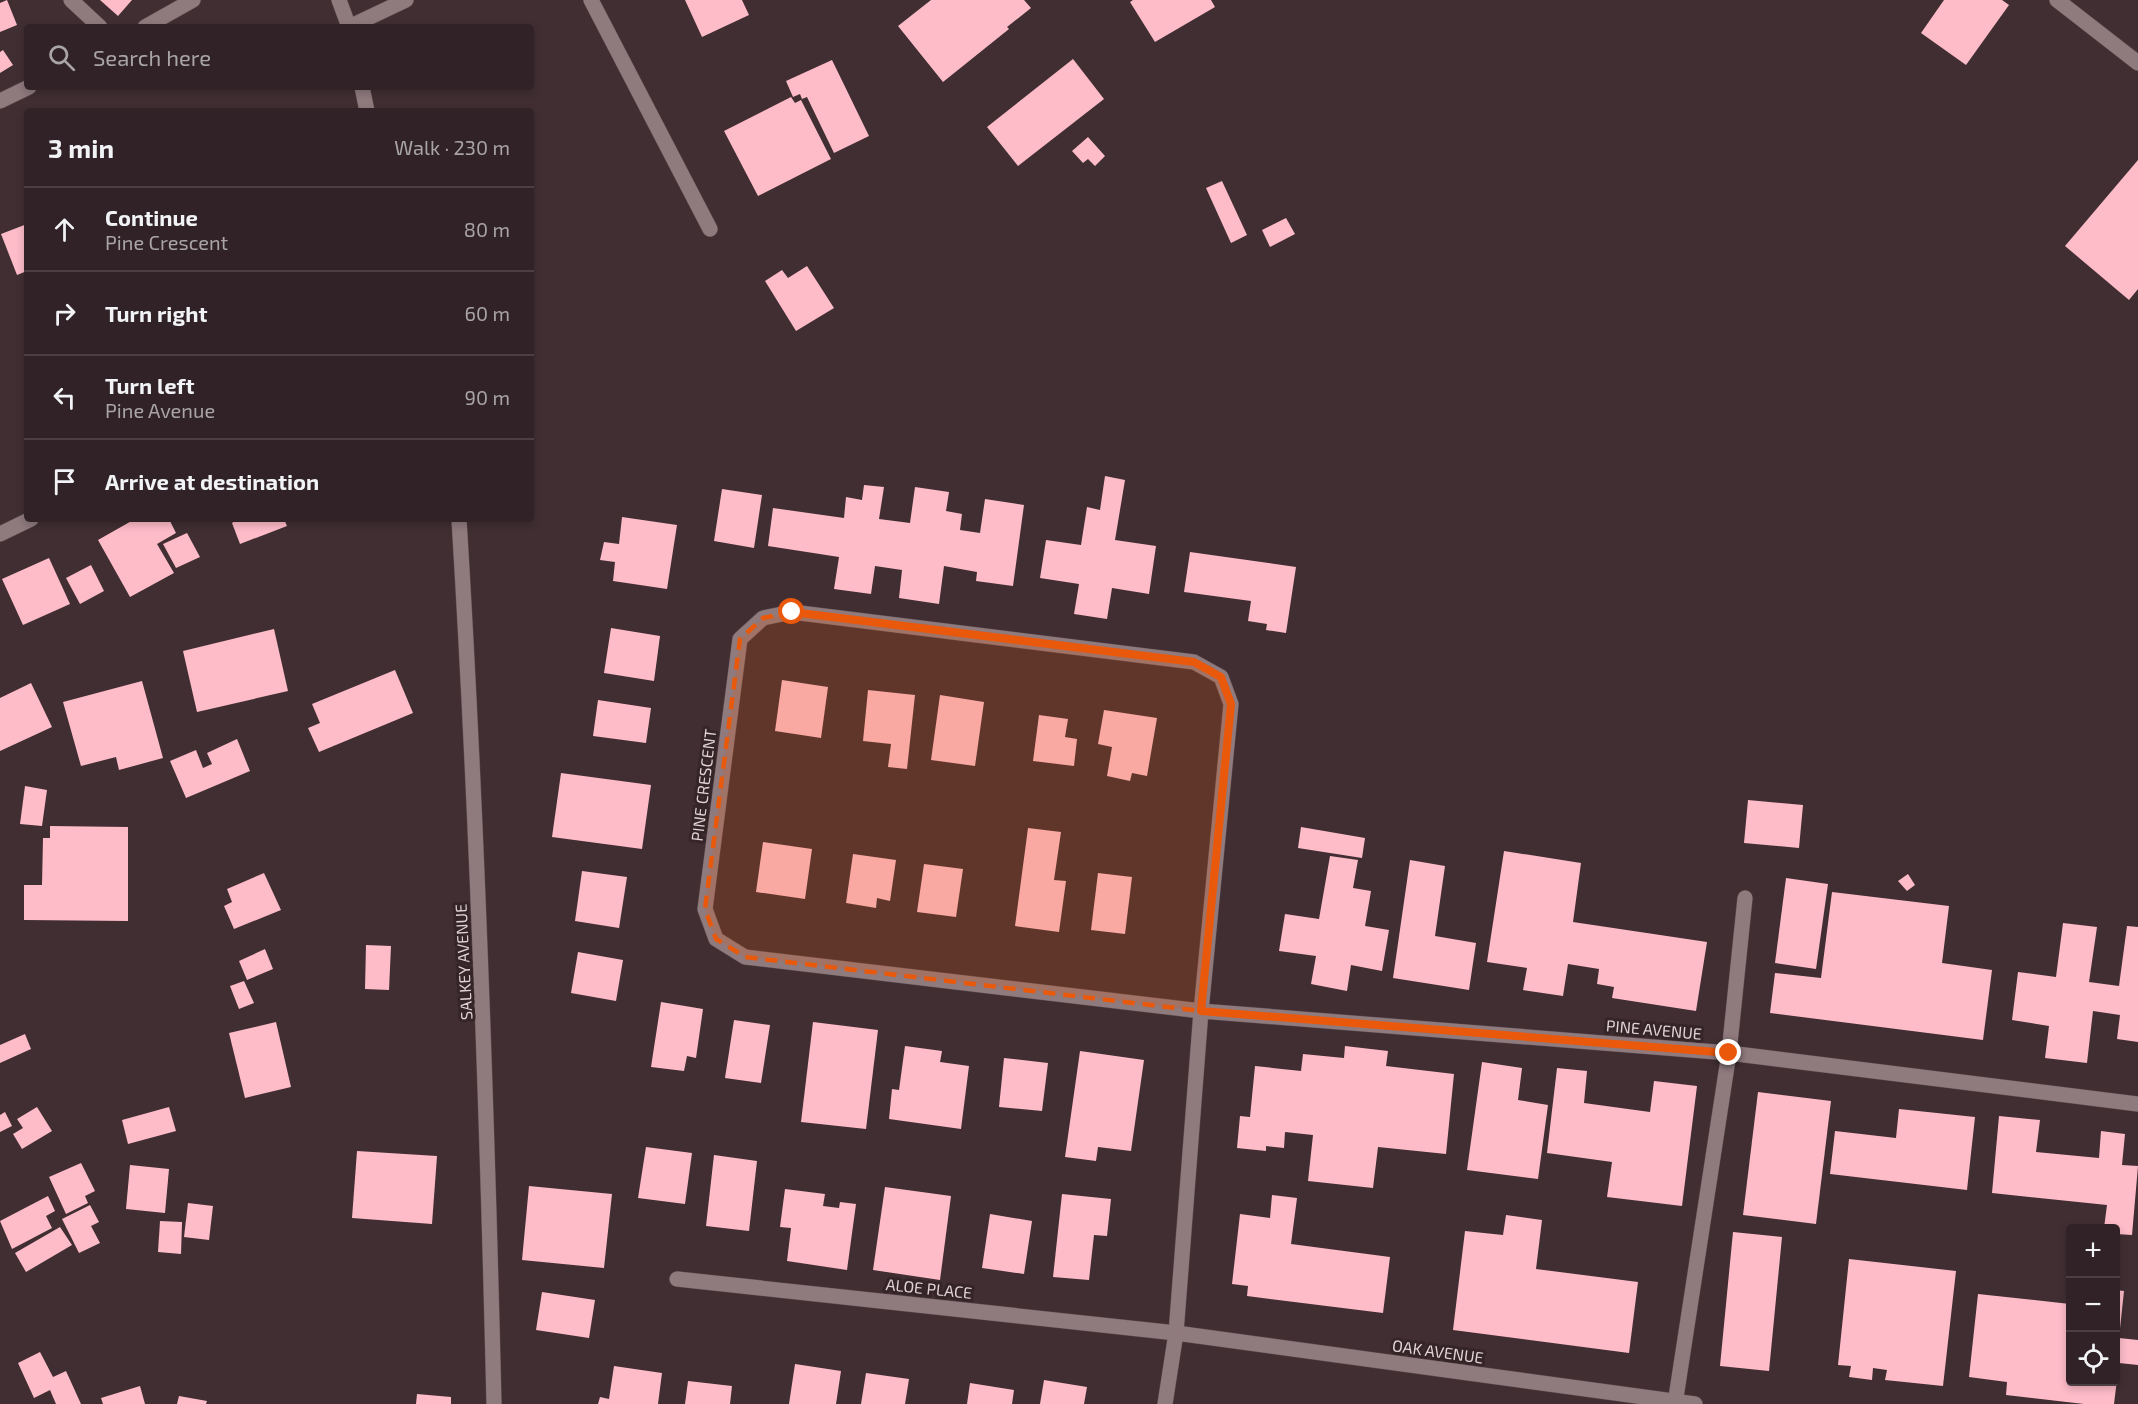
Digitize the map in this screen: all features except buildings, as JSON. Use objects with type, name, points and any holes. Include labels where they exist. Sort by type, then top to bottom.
[{"type":"street","points":[[71,0],[97,24]]},
{"type":"street","points":[[150,24],[194,0]]},
{"type":"street","points":[[339,0],[348,24]]},
{"type":"street","points":[[355,24],[406,0]]},
{"type":"street","points":[[591,0],[710,229]]},
{"type":"street","points":[[2057,0],[2138,63]]},
{"type":"street","points":[[0,101],[24,89]]},
{"type":"street","points":[[363,90],[366,108]]},
{"type":"street","points":[[0,534],[25,522]]},
{"type":"street","name":"SALKEY AVENUE","points":[[459,522],[487,1102],[494,1404]]},
{"type":"street","name":"PINE CRESCENT","points":[[792,612],[1194,662],[1221,677],[1231,704],[1201,1011],[746,957],[716,939],[705,909],[740,639],[763,618],[792,612]]},
{"type":"street","points":[[1675,1403],[1729,1053],[1745,898]]},
{"type":"street","points":[[1165,1404],[1176,1334],[1201,1011]]},
{"type":"street","name":"PINE AVENUE","points":[[1201,1011],[1729,1053],[2138,1104]]},
{"type":"street","name":"ALOE PLACE","points":[[677,1279],[1176,1334]]},
{"type":"street","name":"OAK AVENUE","points":[[1176,1334],[1695,1404]]},
{"type":"highlighted area","points":[[792,612],[1194,662],[1221,677],[1231,704],[1201,1011],[745,957],[716,939],[705,909],[740,639],[763,618]]},
{"type":"route","points":[[792,612],[1194,662],[1221,677],[1231,704],[1201,1011],[1729,1053]]}]
